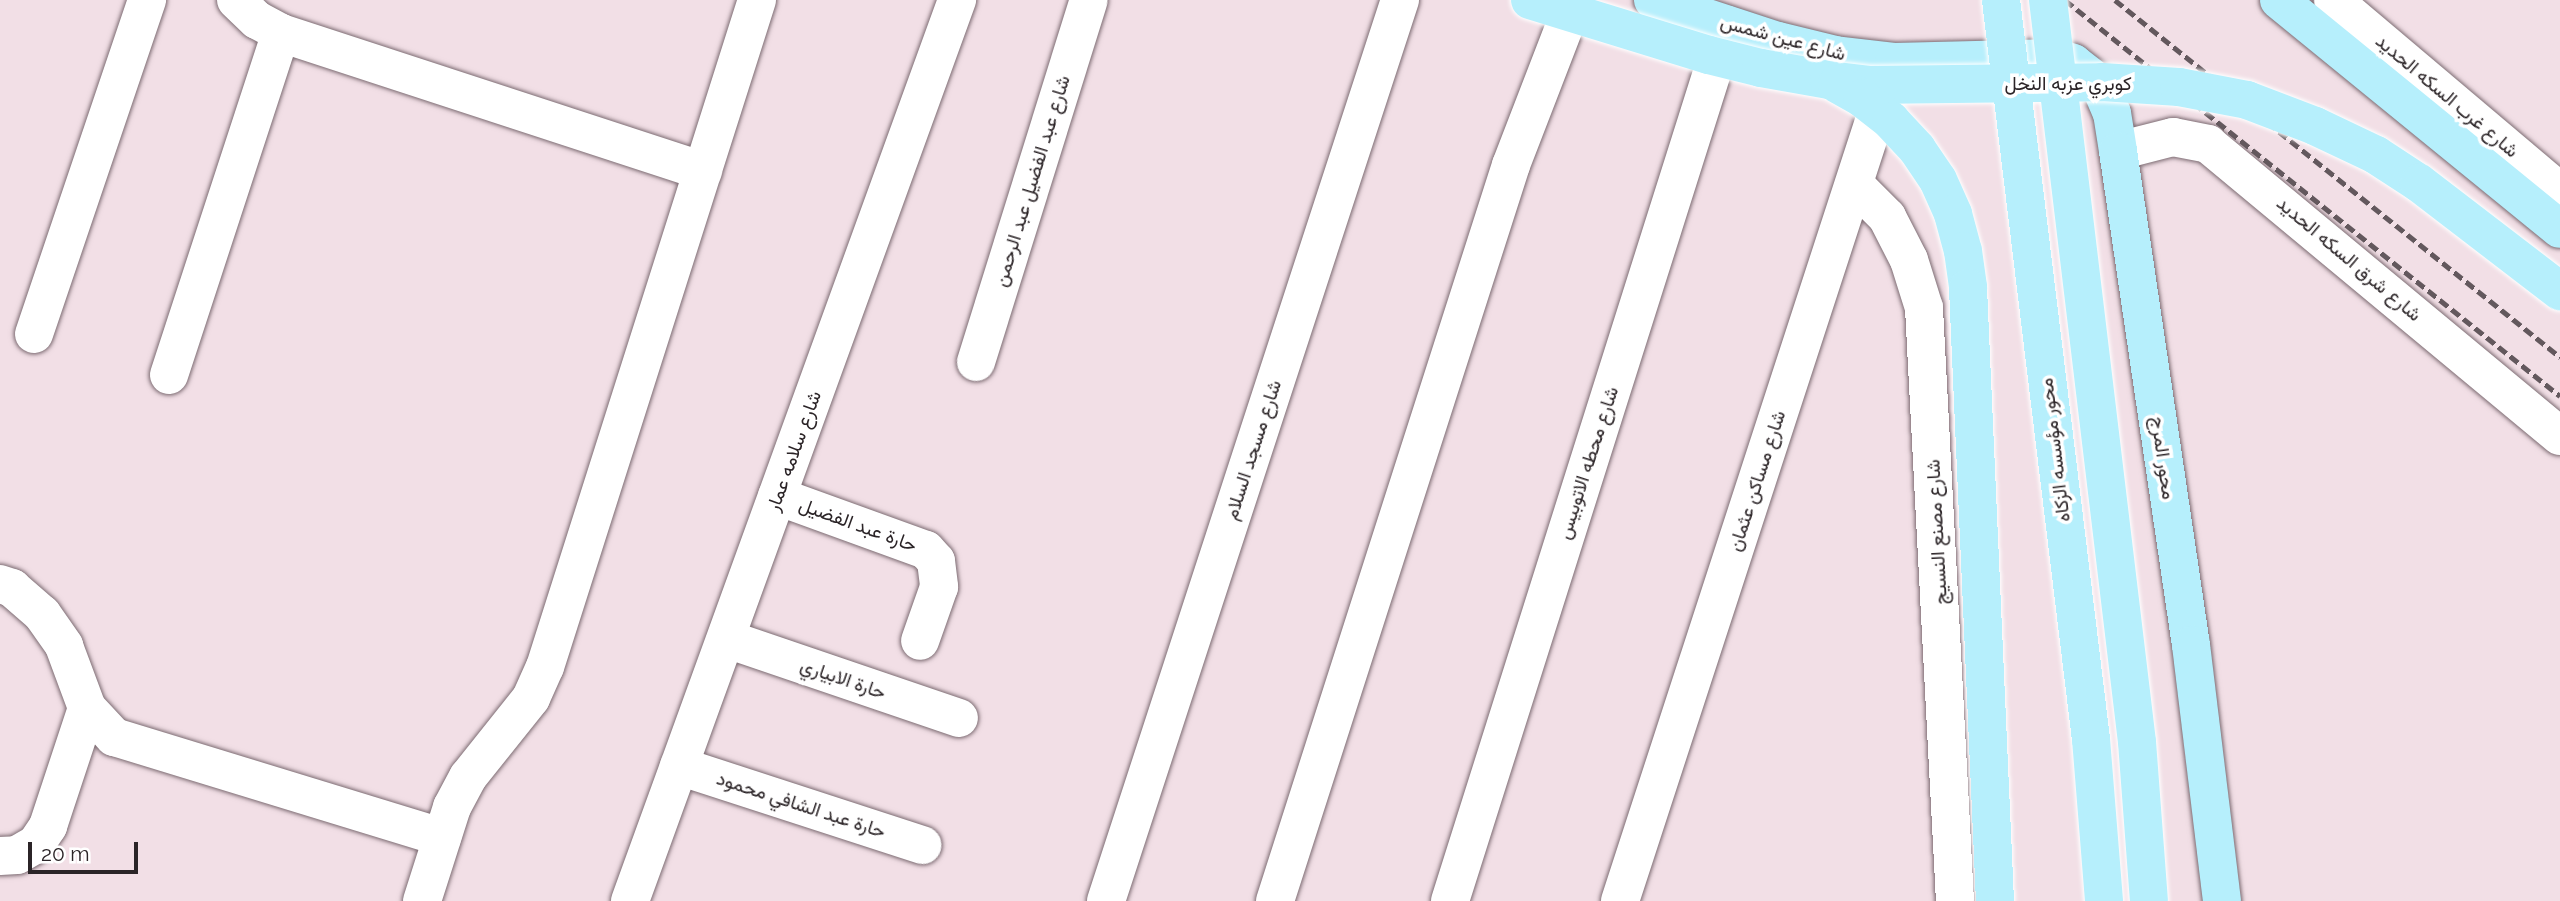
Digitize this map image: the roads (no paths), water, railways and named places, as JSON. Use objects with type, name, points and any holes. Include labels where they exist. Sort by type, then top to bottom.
[{"type":"main road","name":"كوبري عزبه النخل","points":[[1530,0],[1709,55],[1761,68],[1829,80],[1869,85],[2102,82],[2179,87],[2247,100],[2315,126],[2376,155],[2419,183],[2560,291]]},
{"type":"main road","name":"شارع عين شمس","points":[[1653,0],[1727,25],[1835,55],[1894,62],[2041,58]]},
{"type":"main road","name":"محور مؤسسه الزكاه","points":[[2001,0],[2091,739],[2104,901]]},
{"type":"main road","points":[[2048,0],[2137,742],[2149,901]]},
{"type":"main road","points":[[2279,0],[2560,229]]},
{"type":"main road","name":"محور المرج","points":[[2041,58],[2073,63],[2099,83],[2112,113],[2191,645],[2222,901]]},
{"type":"main road","points":[[1829,80],[1862,98],[1891,121],[1917,149],[1938,180],[1953,214],[1963,251],[1968,288],[1994,901]]},
{"type":"street","points":[[34,334],[147,0]]},
{"type":"street","points":[[236,0],[257,20],[281,33],[703,172]]},
{"type":"street","points":[[422,901],[452,807],[468,777],[512,726],[531,698],[545,667],[757,0]]},
{"type":"street","name":"شارع سلامه عمار","points":[[630,901],[957,0]]},
{"type":"street","name":"شارع عبد الفضيل عبد الرحمن","points":[[976,362],[1088,0]]},
{"type":"street","name":"شارع مسجد السلام","points":[[1106,901],[1400,0]]},
{"type":"street","name":"شارع غرب السكه الحديد","points":[[2333,0],[2560,192]]},
{"type":"street","points":[[1275,901],[1511,165],[1570,12]]},
{"type":"street","name":"شارع محطه الاتوبيس","points":[[1450,901],[1727,25]]},
{"type":"street","points":[[169,375],[281,33]]},
{"type":"street","name":"شارع مساكن عثمان","points":[[1620,901],[1894,62]]},
{"type":"street","name":"شارع شرق السكه الحديد","points":[[2118,151],[2173,137],[2208,144],[2560,436]]},
{"type":"street","name":"شارع مصنع النسيج","points":[[1854,184],[1888,217],[1909,260],[1924,307],[1952,895]]},
{"type":"street","name":"حارة عبد الفضيل","points":[[777,496],[926,550],[936,561],[939,587],[920,641]]},
{"type":"street","points":[[0,584],[12,589],[42,614],[64,646],[87,708],[99,725],[114,737],[442,837]]},
{"type":"street","name":"حارة الابياري","points":[[727,639],[959,718]]},
{"type":"street","points":[[0,856],[17,855],[36,844],[48,825],[87,708]]},
{"type":"street","name":"حارة عبد الشافي محمود","points":[[679,766],[922,845]]},
{"type":"railway","points":[[2065,0],[2560,396]]},
{"type":"railway","points":[[2115,0],[2560,357]]}]
